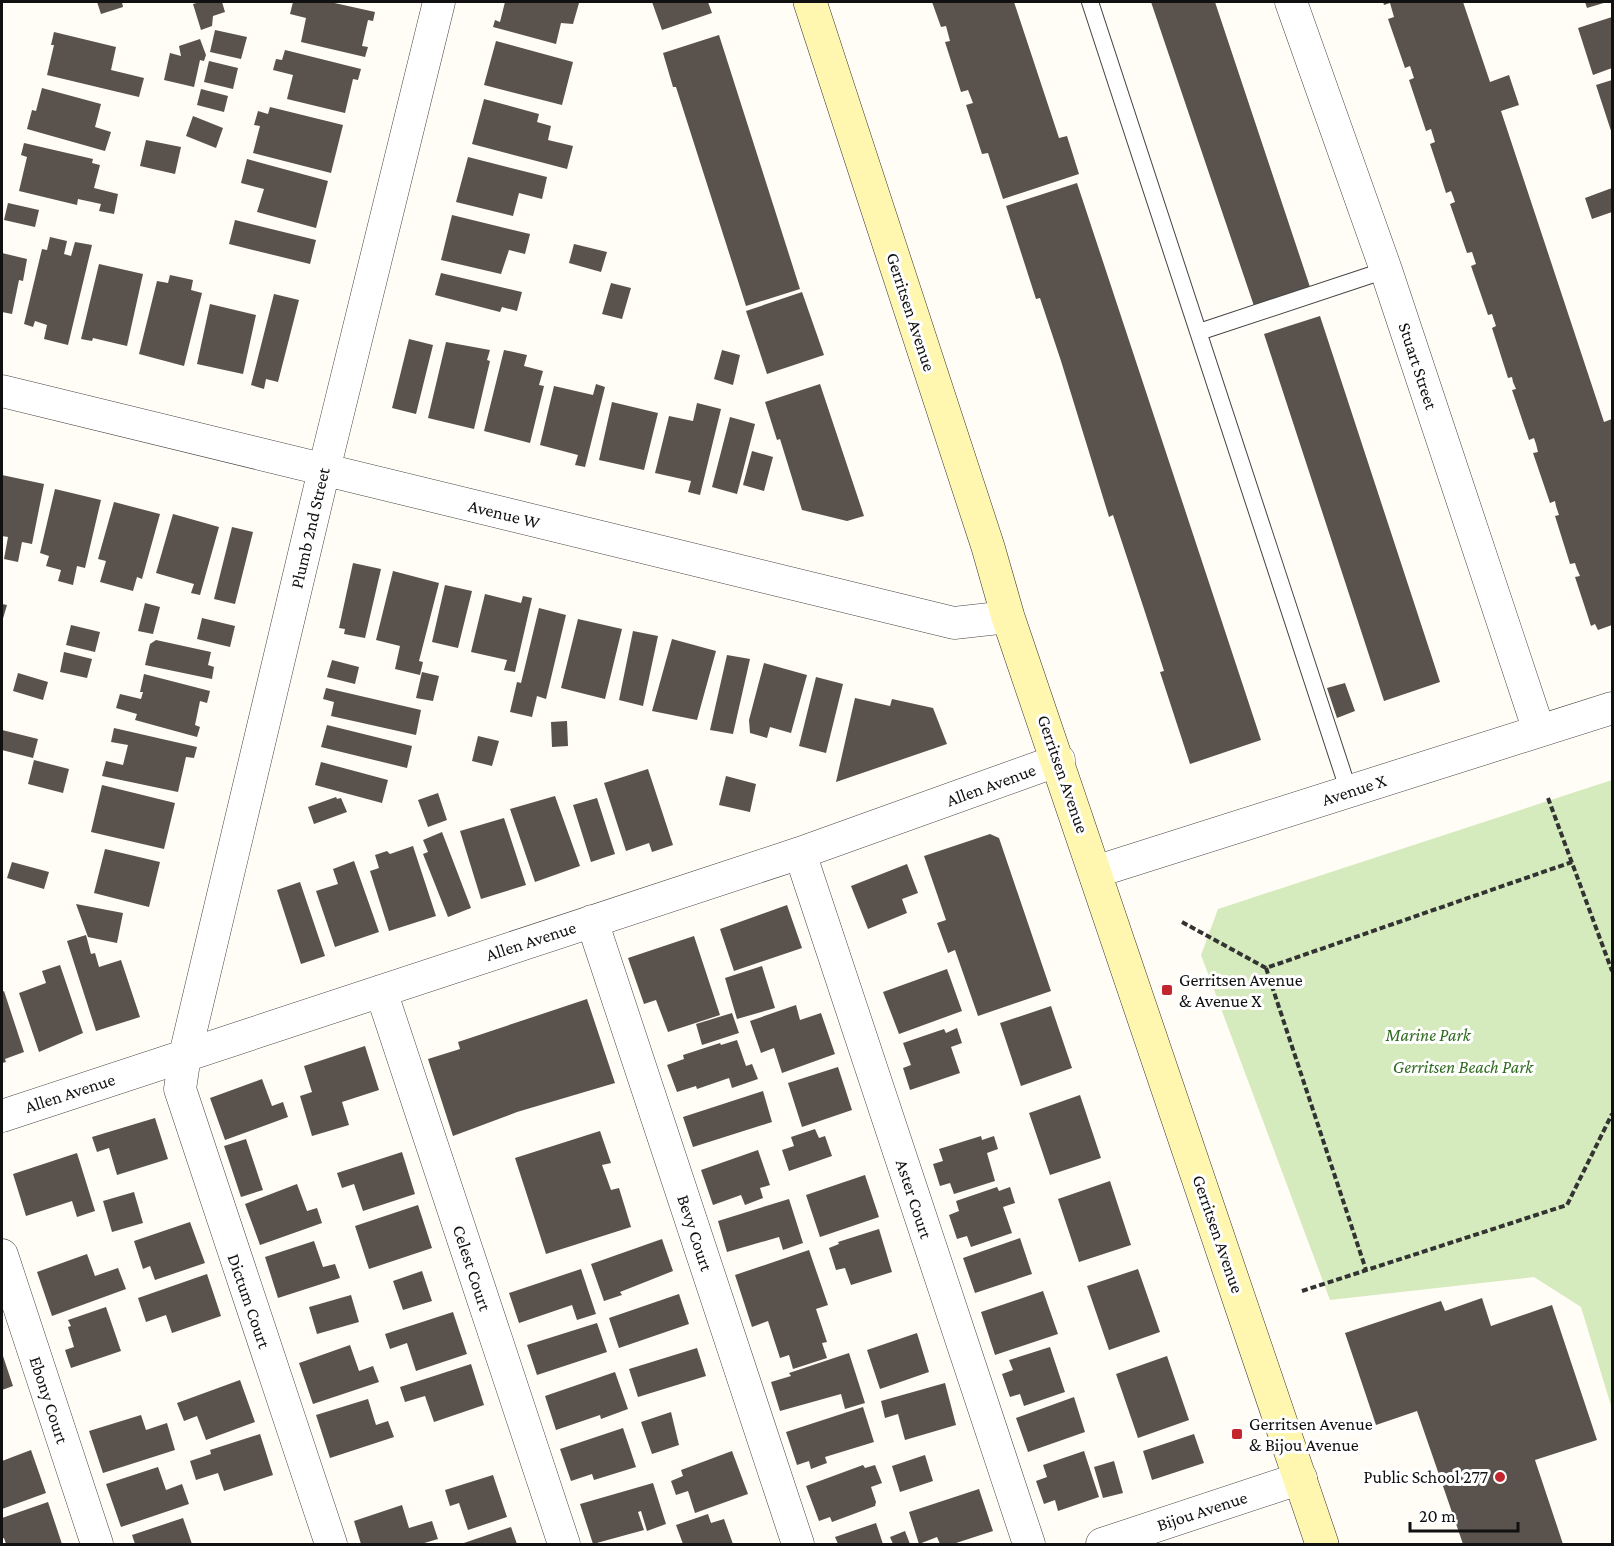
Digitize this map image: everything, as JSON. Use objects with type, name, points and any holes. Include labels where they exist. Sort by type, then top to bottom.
[{"type":"main road","name":"Gerritsen Avenue","points":[[810,2],[984,536],[1008,617],[1059,760],[1322,1545]]},
{"type":"street","name":"Plumb 2nd Street","points":[[185,1055],[324,470],[439,2]]},
{"type":"street","name":"Stuart Street","points":[[1291,2],[1386,270],[1539,731]]},
{"type":"street","name":"Avenue W","points":[[2,391],[954,623],[1008,617]]},
{"type":"street","name":"Avenue X","points":[[1095,872],[1612,708]]},
{"type":"street","name":"Allen Avenue","points":[[2,1116],[800,853],[1059,760]]},
{"type":"street","name":"Aster Court","points":[[800,853],[1029,1545]]},
{"type":"street","name":"Bevy Court","points":[[592,921],[798,1545]]},
{"type":"street","name":"Celest Court","points":[[381,991],[564,1545]]},
{"type":"street","name":"Dictum Court","points":[[185,1055],[180,1089],[186,1112],[331,1545]]},
{"type":"street","name":"Ebony Court","points":[[2,1255],[97,1545]]},
{"type":"street","name":"Bijou Avenue","points":[[1102,1545],[1301,1478]]},
{"type":"lane","points":[[1090,2],[1348,792]]},
{"type":"lane","points":[[1199,333],[1386,270]]},
{"type":"path","points":[[1548,798],[1612,971]]},
{"type":"path","points":[[1266,968],[1572,862]]},
{"type":"path","points":[[1182,922],[1266,968],[1366,1270]]},
{"type":"path","points":[[1302,1291],[1568,1205],[1612,1114]]},
{"type":"green space","name":"Marine Park","points":[[1612,780],[1612,1409],[1581,1307],[1534,1277],[1330,1300],[1201,955],[1218,909]]},
{"type":"building","points":[[97,2],[122,2],[123,7],[101,14]]},
{"type":"building","points":[[222,2],[225,12],[213,16],[212,26],[201,30],[193,4]]},
{"type":"building","points":[[293,2],[330,2],[375,12],[373,21],[368,20],[362,46],[368,47],[365,57],[301,42],[306,18],[290,14]]},
{"type":"building","points":[[505,2],[579,3],[573,24],[561,23],[556,44],[493,27],[495,20],[500,22]]},
{"type":"building","points":[[652,2],[708,2],[712,13],[662,30]]},
{"type":"building","points":[[932,2],[1014,2],[1059,138],[1067,136],[1079,174],[1003,199],[988,153],[982,154],[966,105],[973,103],[968,90],[961,92],[945,42],[950,41],[946,26],[941,27]]},
{"type":"building","points":[[1151,2],[1215,2],[1310,287],[1254,306]]},
{"type":"building","points":[[1383,2],[1463,2],[1490,82],[1509,75],[1519,105],[1501,111],[1604,422],[1612,419],[1612,625],[1598,630],[1595,624],[1591,626],[1575,577],[1580,576],[1575,563],[1570,564],[1555,516],[1559,515],[1555,501],[1550,503],[1533,453],[1538,452],[1534,438],[1529,440],[1512,390],[1516,389],[1512,377],[1508,378],[1492,328],[1496,326],[1492,314],[1488,315],[1471,266],[1476,264],[1472,252],[1467,253],[1450,204],[1455,202],[1453,196],[1451,191],[1446,193],[1430,144],[1435,142],[1431,129],[1426,131],[1409,80],[1414,78],[1410,66],[1405,68],[1388,19],[1394,17],[1390,3],[1384,5]]},
{"type":"building","points":[[1585,2],[1607,2],[1587,8]]},
{"type":"building","points":[[1612,17],[1612,68],[1593,75],[1578,28]]},
{"type":"building","points":[[215,30],[247,37],[241,59],[210,52]]},
{"type":"building","points":[[54,32],[116,47],[111,70],[144,78],[139,97],[47,75],[54,45],[51,45]]},
{"type":"building","points":[[719,35],[800,289],[746,306],[663,53]]},
{"type":"building","points":[[200,39],[206,55],[204,61],[200,60],[194,87],[164,80],[170,53],[181,56],[179,46]]},
{"type":"building","points":[[496,41],[573,62],[562,105],[484,85]]},
{"type":"building","points":[[285,50],[361,69],[358,80],[353,79],[345,113],[287,99],[293,75],[273,70],[276,59],[282,60]]},
{"type":"building","points":[[209,61],[238,68],[233,89],[204,82]]},
{"type":"building","points":[[1612,80],[1612,134],[1596,85]]},
{"type":"building","points":[[42,88],[101,104],[95,127],[111,132],[105,151],[27,129],[32,110],[36,111]]},
{"type":"building","points":[[201,89],[228,96],[224,112],[197,105]]},
{"type":"building","points":[[484,99],[539,114],[537,122],[551,126],[548,140],[573,146],[567,169],[472,144]]},
{"type":"building","points":[[270,107],[343,125],[331,173],[253,153],[260,126],[254,125],[258,111],[268,114]]},
{"type":"building","points":[[193,116],[223,128],[216,148],[186,136]]},
{"type":"building","points":[[146,140],[181,147],[175,174],[140,166]]},
{"type":"building","points":[[24,143],[93,159],[92,163],[100,165],[94,188],[118,194],[114,214],[99,211],[101,204],[78,199],[77,205],[19,191],[27,157],[21,155]]},
{"type":"building","points":[[468,157],[547,177],[542,199],[519,193],[513,216],[456,202]]},
{"type":"building","points":[[247,159],[328,181],[316,228],[257,212],[264,189],[241,183]]},
{"type":"building","points":[[1077,183],[1261,740],[1190,764],[1160,672],[1164,671],[1144,609],[1113,515],[1109,517],[1061,361],[1040,298],[1036,299],[1006,206]]},
{"type":"building","points":[[1612,188],[1612,212],[1592,219],[1585,198]]},
{"type":"building","points":[[8,203],[39,210],[35,227],[4,220]]},
{"type":"building","points":[[452,215],[530,234],[525,254],[509,250],[501,274],[441,260]]},
{"type":"building","points":[[235,220],[316,240],[310,264],[229,244]]},
{"type":"building","points":[[50,237],[67,241],[64,254],[71,256],[75,242],[92,245],[68,345],[44,339],[47,325],[35,321],[33,327],[24,324],[42,249],[47,250]]},
{"type":"building","points":[[574,244],[607,252],[601,272],[569,263]]},
{"type":"building","points":[[2,253],[27,259],[23,281],[19,280],[12,314],[2,312]]},
{"type":"building","points":[[99,264],[143,274],[127,346],[93,338],[92,341],[81,339]]},
{"type":"building","points":[[441,273],[522,292],[517,311],[502,307],[500,312],[435,295]]},
{"type":"building","points":[[170,275],[193,280],[191,290],[202,293],[184,366],[139,354],[157,281],[168,283]]},
{"type":"building","points":[[611,283],[631,288],[622,319],[602,314]]},
{"type":"building","points":[[802,292],[824,355],[767,374],[746,311]]},
{"type":"building","points":[[274,294],[299,300],[278,382],[266,379],[264,389],[251,385]]},
{"type":"building","points":[[210,304],[256,315],[243,374],[197,364]]},
{"type":"building","points":[[1320,316],[1440,682],[1384,701],[1264,334]]},
{"type":"building","points":[[409,339],[433,345],[416,414],[392,408]]},
{"type":"building","points":[[446,342],[490,350],[487,360],[490,361],[474,429],[428,418]]},
{"type":"building","points":[[504,350],[527,355],[524,366],[543,371],[539,385],[544,386],[530,443],[484,431]]},
{"type":"building","points":[[722,350],[740,355],[733,385],[714,379]]},
{"type":"building","points":[[596,384],[605,387],[585,467],[575,465],[578,455],[540,445],[554,386],[593,395]]},
{"type":"building","points":[[820,384],[864,516],[847,521],[802,510],[780,439],[777,440],[765,402]]},
{"type":"building","points":[[612,402],[658,413],[644,470],[599,460]]},
{"type":"building","points":[[697,403],[721,409],[700,495],[688,492],[691,481],[655,473],[669,416],[693,421]]},
{"type":"building","points":[[730,417],[755,424],[737,494],[712,487]]},
{"type":"building","points":[[752,451],[773,457],[764,491],[743,485]]},
{"type":"building","points":[[2,475],[44,484],[32,544],[22,542],[18,562],[4,559],[8,537],[2,536]]},
{"type":"building","points":[[55,489],[101,500],[85,568],[77,566],[73,585],[58,581],[61,570],[46,566],[49,556],[40,553]]},
{"type":"building","points":[[114,502],[160,514],[142,579],[137,577],[133,591],[100,582],[106,561],[98,559]]},
{"type":"building","points":[[173,514],[219,527],[200,595],[191,593],[194,584],[156,573]]},
{"type":"building","points":[[232,527],[253,532],[235,604],[214,599]]},
{"type":"building","points":[[353,563],[381,569],[365,638],[344,634],[345,629],[339,628]]},
{"type":"building","points":[[393,571],[439,583],[419,661],[423,662],[420,675],[395,669],[400,646],[376,640]]},
{"type":"building","points":[[445,585],[472,591],[458,648],[432,642]]},
{"type":"building","points":[[485,594],[521,603],[523,596],[532,598],[515,672],[504,670],[507,660],[471,652]]},
{"type":"building","points":[[145,603],[160,607],[153,634],[138,631]]},
{"type":"building","points":[[2,604],[7,605],[2,622]]},
{"type":"building","points":[[539,608],[566,615],[546,699],[537,696],[532,717],[510,712],[517,682],[521,683]]},
{"type":"building","points":[[202,618],[235,626],[230,647],[197,639]]},
{"type":"building","points":[[578,619],[622,629],[605,699],[561,688]]},
{"type":"building","points":[[71,625],[100,632],[95,652],[66,645]]},
{"type":"building","points":[[633,631],[658,636],[643,706],[619,700]]},
{"type":"building","points":[[672,639],[716,651],[697,720],[652,711]]},
{"type":"building","points":[[156,640],[211,652],[208,665],[214,667],[212,679],[145,665],[150,644]]},
{"type":"building","points":[[64,652],[92,659],[87,678],[60,672]]},
{"type":"building","points":[[727,655],[750,659],[733,734],[710,730]]},
{"type":"building","points":[[332,660],[359,667],[355,684],[327,677]]},
{"type":"building","points":[[764,663],[807,675],[791,733],[770,727],[767,738],[750,733],[749,720]]},
{"type":"building","points":[[422,672],[439,676],[433,701],[416,698]]},
{"type":"building","points":[[18,673],[48,682],[43,700],[13,691]]},
{"type":"building","points":[[144,674],[210,691],[207,703],[200,701],[195,725],[200,727],[197,737],[135,720],[137,714],[116,708],[120,694],[141,699],[143,692],[140,692]]},
{"type":"building","points":[[816,677],[843,684],[826,753],[799,746]]},
{"type":"building","points":[[1345,683],[1355,711],[1337,718],[1327,688]]},
{"type":"building","points":[[326,688],[421,710],[416,735],[331,716],[334,702],[323,699]]},
{"type":"building","points":[[855,698],[890,706],[892,699],[933,708],[947,744],[836,782]]},
{"type":"building","points":[[567,721],[568,746],[552,747],[551,722]]},
{"type":"building","points":[[327,725],[412,746],[407,768],[321,747]]},
{"type":"building","points":[[114,728],[197,747],[194,758],[186,757],[178,792],[102,776],[106,761],[123,765],[128,745],[111,742]]},
{"type":"building","points":[[2,730],[38,739],[33,758],[2,750]]},
{"type":"building","points":[[478,736],[499,741],[492,766],[472,761]]},
{"type":"building","points":[[34,760],[69,769],[63,793],[28,784]]},
{"type":"building","points":[[321,762],[388,780],[382,803],[315,785]]},
{"type":"building","points":[[648,769],[673,845],[652,852],[649,843],[626,851],[604,783]]},
{"type":"building","points":[[726,776],[756,784],[750,812],[719,805]]},
{"type":"building","points":[[102,785],[175,803],[164,849],[91,832]]},
{"type":"building","points":[[438,793],[447,820],[428,827],[418,800]]},
{"type":"building","points":[[555,796],[580,866],[535,882],[510,809]]},
{"type":"building","points":[[336,797],[341,798],[347,812],[314,824],[308,807]]},
{"type":"building","points":[[597,798],[615,854],[591,862],[573,805]]},
{"type":"building","points":[[504,818],[526,885],[481,899],[460,831]]},
{"type":"building","points":[[442,832],[471,908],[448,917],[423,854],[428,852],[423,840]]},
{"type":"building","points":[[990,834],[999,838],[1051,991],[978,1016],[955,950],[948,953],[937,923],[946,920],[924,856]]},
{"type":"building","points":[[413,846],[436,916],[389,931],[370,871],[379,868],[375,855],[387,851],[390,854]]},
{"type":"building","points":[[105,849],[160,862],[149,907],[94,893]]},
{"type":"building","points":[[354,861],[379,932],[335,947],[316,891],[338,884],[333,869]]},
{"type":"building","points":[[12,862],[49,872],[44,889],[7,878]]},
{"type":"building","points":[[907,864],[918,893],[902,899],[907,913],[868,929],[851,886]]},
{"type":"building","points":[[300,882],[325,956],[301,964],[277,890]]},
{"type":"building","points":[[76,904],[123,913],[117,943],[88,937]]},
{"type":"building","points":[[787,905],[802,948],[734,971],[720,929]]},
{"type":"building","points":[[86,935],[91,954],[95,953],[99,967],[121,960],[140,1017],[96,1031],[67,941]]},
{"type":"building","points":[[694,936],[720,1015],[668,1032],[656,1000],[644,1004],[628,958]]},
{"type":"building","points":[[60,965],[83,1033],[39,1052],[19,993],[46,983],[42,971]]},
{"type":"building","points":[[762,966],[775,1008],[737,1019],[725,978]]},
{"type":"building","points":[[947,969],[962,1011],[899,1034],[883,992]]},
{"type":"building","points":[[4,991],[24,1052],[5,1059],[6,1062],[2,1063],[2,992]]},
{"type":"building","points":[[587,999],[615,1083],[517,1112],[453,1136],[428,1059],[460,1049],[458,1042]]},
{"type":"building","points":[[796,1005],[800,1020],[821,1013],[835,1054],[782,1073],[774,1048],[761,1053],[750,1021]]},
{"type":"building","points":[[1051,1006],[1072,1068],[1021,1086],[1000,1023]]},
{"type":"building","points":[[732,1013],[739,1033],[702,1045],[696,1024]]},
{"type":"building","points":[[957,1028],[962,1043],[951,1047],[960,1073],[910,1090],[903,1068],[911,1065],[903,1043],[944,1029],[946,1033]]},
{"type":"building","points":[[737,1040],[746,1066],[752,1064],[758,1079],[732,1088],[729,1078],[697,1089],[696,1086],[677,1092],[667,1065],[684,1059],[683,1055]]},
{"type":"building","points":[[365,1046],[379,1090],[342,1102],[349,1125],[312,1136],[300,1096],[312,1092],[304,1066]]},
{"type":"building","points":[[838,1067],[852,1110],[802,1127],[788,1083]]},
{"type":"building","points":[[262,1079],[272,1106],[283,1102],[288,1117],[225,1140],[210,1098]]},
{"type":"building","points":[[763,1091],[772,1122],[693,1147],[683,1117]]},
{"type":"building","points":[[1080,1095],[1101,1158],[1050,1175],[1029,1113]]},
{"type":"building","points":[[155,1118],[168,1159],[117,1175],[109,1148],[97,1152],[92,1137]]},
{"type":"building","points":[[815,1129],[819,1138],[825,1136],[832,1156],[789,1171],[782,1150],[794,1146],[791,1137]]},
{"type":"building","points":[[600,1131],[611,1163],[602,1165],[611,1190],[619,1188],[631,1227],[546,1254],[515,1158]]},
{"type":"building","points":[[981,1136],[982,1140],[994,1136],[998,1149],[987,1153],[995,1181],[954,1194],[950,1183],[940,1186],[933,1164],[943,1161],[939,1149]]},
{"type":"building","points":[[246,1139],[263,1190],[241,1197],[224,1146]]},
{"type":"building","points":[[758,1150],[770,1185],[760,1188],[763,1198],[745,1205],[741,1195],[713,1205],[701,1170]]},
{"type":"building","points":[[402,1152],[415,1194],[363,1211],[354,1184],[342,1188],[337,1173]]},
{"type":"building","points":[[77,1153],[95,1211],[77,1217],[72,1201],[26,1216],[13,1174]]},
{"type":"building","points":[[865,1175],[879,1217],[820,1237],[806,1195]]},
{"type":"building","points":[[1110,1181],[1131,1245],[1079,1262],[1058,1199]]},
{"type":"building","points":[[297,1184],[307,1211],[317,1208],[322,1223],[260,1245],[245,1204]]},
{"type":"building","points":[[997,1187],[999,1191],[1010,1187],[1015,1203],[1003,1207],[1012,1233],[971,1247],[967,1236],[957,1239],[949,1215],[959,1211],[956,1201]]},
{"type":"building","points":[[134,1192],[143,1223],[112,1232],[103,1201]]},
{"type":"building","points":[[789,1199],[803,1243],[783,1250],[779,1237],[727,1252],[718,1221]]},
{"type":"building","points":[[418,1205],[432,1248],[369,1269],[355,1226]]},
{"type":"building","points":[[190,1222],[205,1263],[155,1280],[150,1266],[143,1269],[134,1241]]},
{"type":"building","points":[[879,1229],[892,1272],[851,1285],[845,1268],[836,1270],[829,1248],[839,1244],[838,1242]]},
{"type":"building","points":[[1020,1238],[1032,1274],[975,1293],[963,1258]]},
{"type":"building","points":[[662,1239],[673,1271],[620,1292],[622,1295],[604,1301],[591,1264]]},
{"type":"building","points":[[314,1241],[323,1267],[335,1264],[340,1278],[278,1298],[265,1257]]},
{"type":"building","points":[[809,1250],[828,1305],[816,1309],[827,1342],[822,1343],[827,1358],[793,1369],[789,1355],[780,1358],[768,1321],[752,1327],[735,1275]]},
{"type":"building","points":[[87,1254],[95,1276],[118,1268],[126,1289],[52,1316],[37,1272]]},
{"type":"building","points":[[581,1269],[596,1314],[577,1320],[572,1305],[519,1323],[509,1293]]},
{"type":"building","points":[[1138,1269],[1160,1332],[1109,1350],[1087,1286]]},
{"type":"building","points":[[422,1271],[432,1301],[403,1310],[393,1281]]},
{"type":"building","points":[[207,1274],[221,1316],[172,1333],[166,1315],[146,1322],[138,1298]]},
{"type":"building","points":[[1043,1291],[1058,1334],[995,1355],[981,1312]]},
{"type":"building","points":[[679,1294],[689,1324],[619,1348],[609,1318]]},
{"type":"building","points":[[351,1295],[359,1322],[317,1334],[309,1307]]},
{"type":"building","name":"Public School 277","points":[[1482,1298],[1491,1326],[1552,1305],[1597,1440],[1535,1460],[1563,1544],[1463,1544],[1417,1411],[1376,1425],[1345,1333],[1441,1301],[1445,1311]]},
{"type":"building","points":[[106,1307],[121,1351],[71,1368],[65,1350],[74,1347],[68,1320]]},
{"type":"building","points":[[453,1312],[467,1354],[416,1371],[407,1343],[390,1349],[385,1334]]},
{"type":"building","points":[[597,1323],[607,1352],[537,1375],[527,1345]]},
{"type":"building","points":[[917,1333],[929,1372],[880,1389],[867,1350]]},
{"type":"building","points":[[350,1345],[359,1371],[373,1366],[379,1382],[313,1404],[299,1363]]},
{"type":"building","points":[[1050,1347],[1065,1392],[1024,1406],[1020,1394],[1010,1397],[1002,1374],[1013,1370],[1009,1360]]},
{"type":"building","points":[[697,1348],[706,1376],[638,1397],[629,1369]]},
{"type":"building","points":[[2,1353],[13,1386],[2,1390]]},
{"type":"building","points":[[849,1353],[865,1403],[845,1409],[841,1394],[780,1411],[771,1382],[791,1376],[789,1373]]},
{"type":"building","points":[[1167,1356],[1189,1420],[1138,1438],[1116,1374]]},
{"type":"building","points":[[471,1364],[484,1405],[434,1422],[425,1396],[405,1402],[400,1387]]},
{"type":"building","points":[[615,1372],[628,1409],[601,1419],[600,1415],[556,1430],[545,1396]]},
{"type":"building","points":[[240,1380],[255,1422],[206,1440],[197,1416],[184,1421],[177,1403]]},
{"type":"building","points":[[945,1383],[956,1425],[905,1440],[898,1414],[885,1418],[881,1401]]},
{"type":"building","points":[[1074,1397],[1085,1432],[1028,1452],[1016,1418]]},
{"type":"building","points":[[368,1399],[376,1425],[388,1421],[394,1437],[330,1458],[316,1415]]},
{"type":"building","points":[[863,1407],[874,1442],[825,1457],[827,1463],[811,1469],[809,1461],[797,1465],[786,1432]]},
{"type":"building","points":[[671,1412],[679,1445],[652,1454],[641,1422]]},
{"type":"building","points":[[141,1415],[146,1430],[167,1423],[175,1450],[103,1473],[89,1431]]},
{"type":"building","points":[[623,1428],[636,1467],[594,1480],[592,1474],[571,1481],[560,1449]]},
{"type":"building","points":[[260,1434],[273,1475],[224,1491],[218,1473],[196,1480],[190,1461],[211,1454],[210,1450]]},
{"type":"building","points":[[1194,1434],[1204,1463],[1152,1480],[1143,1451]]},
{"type":"building","points":[[31,1450],[46,1493],[2,1509],[2,1461]]},
{"type":"building","points":[[732,1451],[748,1494],[695,1513],[688,1491],[676,1495],[671,1481],[683,1476],[681,1470]]},
{"type":"building","points":[[1084,1451],[1099,1497],[1058,1511],[1055,1500],[1044,1504],[1036,1481],[1047,1477],[1043,1465]]},
{"type":"building","points":[[925,1455],[933,1481],[900,1492],[892,1466]]},
{"type":"building","points":[[1114,1461],[1123,1493],[1103,1498],[1094,1467]]},
{"type":"building","points":[[863,1465],[865,1468],[875,1465],[882,1483],[871,1487],[876,1502],[875,1506],[832,1522],[830,1517],[819,1521],[806,1486]]},
{"type":"building","points":[[158,1467],[166,1490],[182,1484],[189,1504],[121,1527],[106,1484]]},
{"type":"building","points":[[493,1475],[507,1517],[468,1530],[459,1503],[450,1506],[445,1490]]},
{"type":"building","points":[[653,1483],[666,1524],[647,1531],[641,1511],[638,1512],[644,1530],[593,1544],[580,1504]]},
{"type":"building","points":[[979,1489],[993,1531],[953,1544],[940,1544],[937,1537],[919,1544],[909,1512]]},
{"type":"building","points":[[48,1502],[62,1544],[6,1544],[4,1538],[2,1539],[2,1518]]},
{"type":"building","points":[[402,1505],[409,1528],[432,1521],[438,1539],[421,1544],[361,1544],[354,1521]]},
{"type":"building","points":[[708,1514],[711,1523],[724,1519],[733,1544],[683,1544],[676,1525]]},
{"type":"building","points":[[183,1518],[192,1544],[135,1544],[132,1535]]},
{"type":"building","points":[[876,1523],[883,1544],[838,1544],[835,1537]]},
{"type":"building","points":[[511,1527],[517,1544],[461,1544]]},
{"type":"building","points":[[905,1531],[910,1544],[893,1544],[890,1537]]},
{"type":"place","name":"Gerritsen Avenue & Avenue X","points":[[1167,990]]},
{"type":"place","name":"Gerritsen Avenue & Bijou Avenue","points":[[1237,1434]]},
{"type":"place","name":"Public School 277","points":[[1500,1477]]},
{"type":"park label","name":"Gerritsen Beach Park","points":[[1463,1067]]}]
